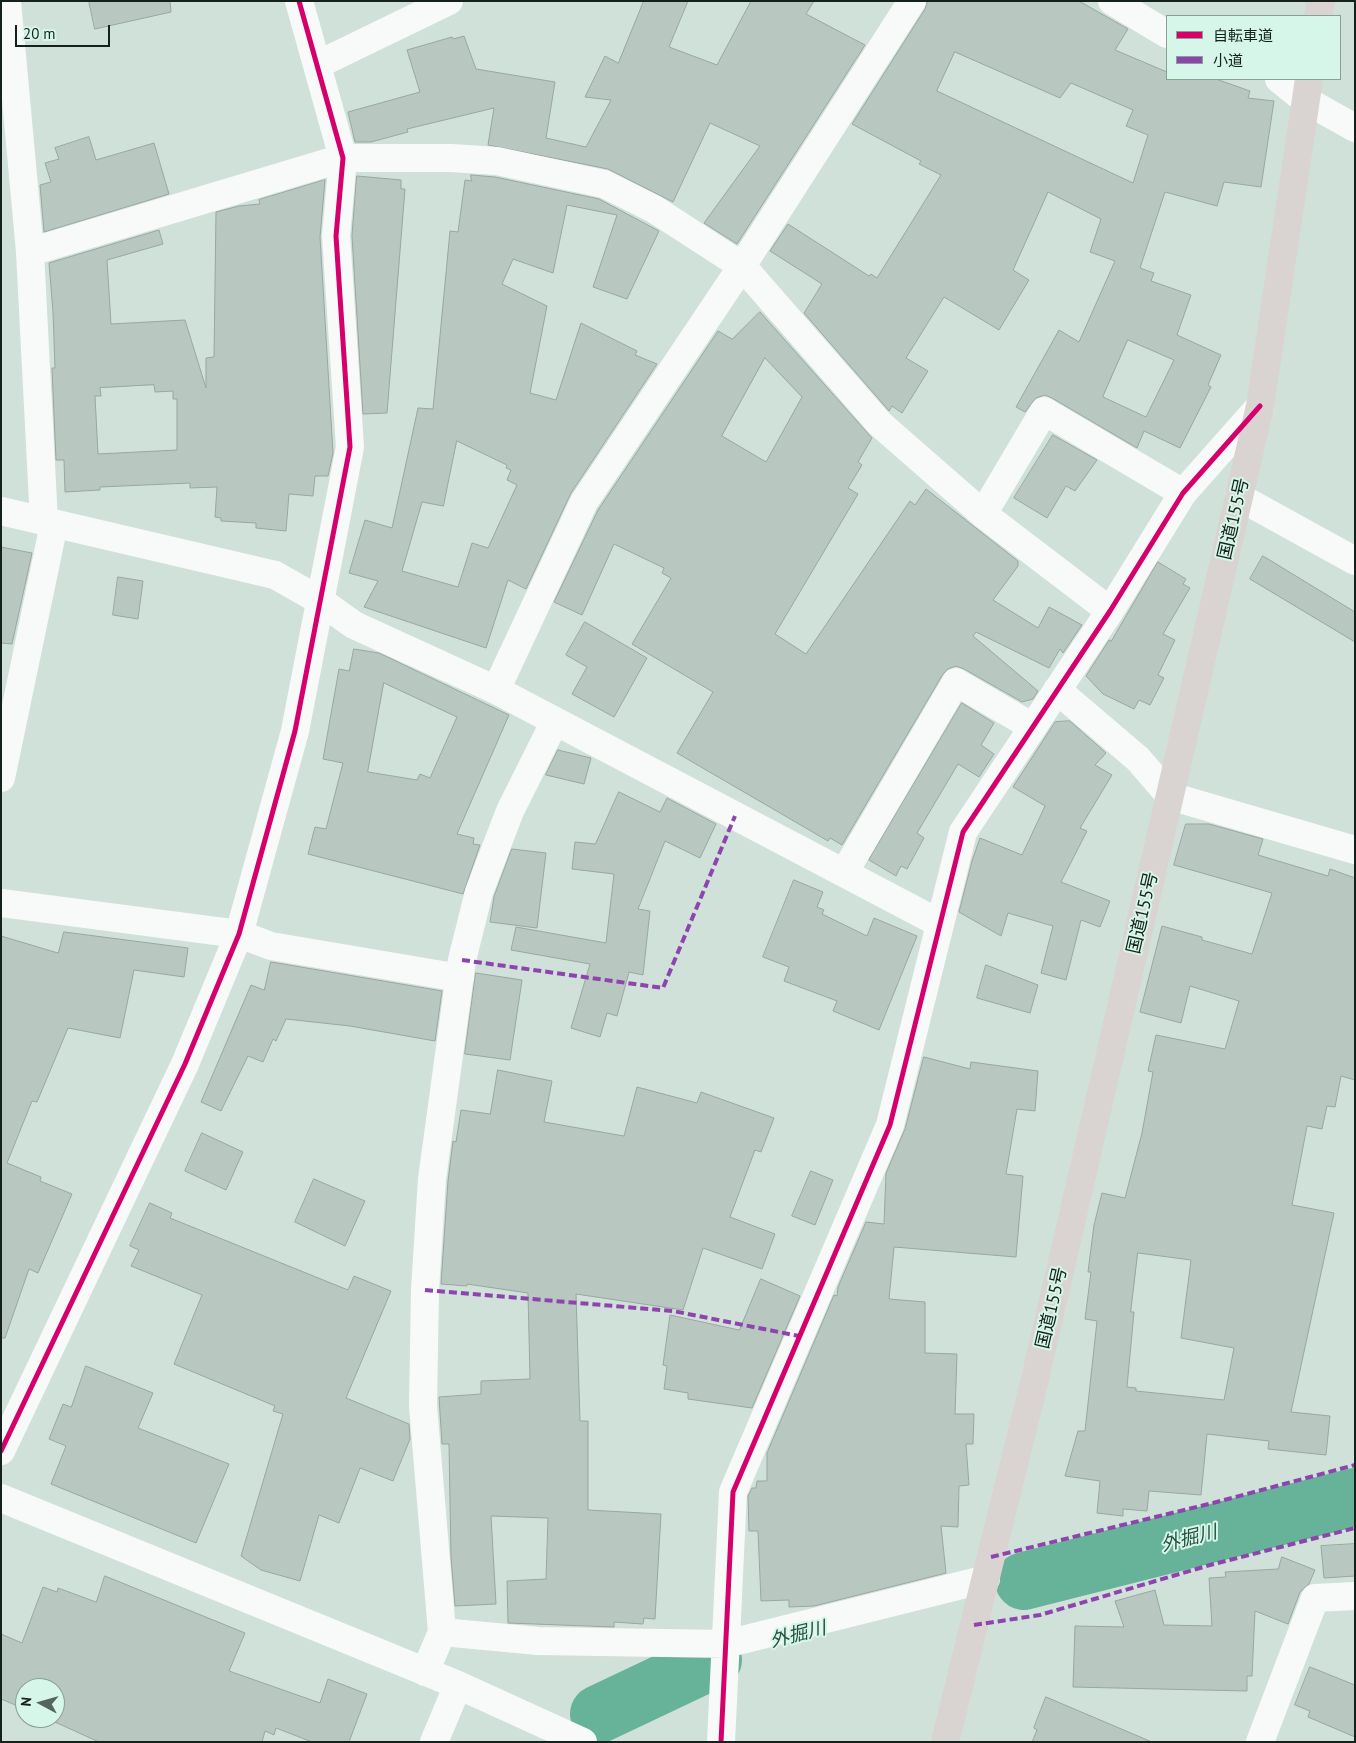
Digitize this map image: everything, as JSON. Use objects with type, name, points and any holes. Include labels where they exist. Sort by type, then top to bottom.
[{"type":"highway","points":[[1318,15],[1321,1]]},
{"type":"highway","name":"国道155号","points":[[945,1742],[1034,1383],[1260,406],[1307,89]]},
{"type":"street","points":[[1,778],[49,523],[30,252],[7,1]]},
{"type":"street","points":[[1,1451],[185,1064],[239,934],[295,731],[350,446],[336,236],[343,158],[299,1]]},
{"type":"street","points":[[317,65],[449,1]]},
{"type":"street","points":[[496,690],[584,502],[742,266],[912,1]]},
{"type":"street","points":[[1112,1],[1166,33]]},
{"type":"street","points":[[1282,80],[1307,89],[1355,128]]},
{"type":"street","points":[[30,252],[343,158],[451,158],[497,161],[604,184],[654,209],[742,266],[880,424],[983,514],[1110,611]]},
{"type":"street","points":[[721,1742],[733,1492],[890,1125],[939,922],[963,832],[1110,611],[1183,493],[1260,406]]},
{"type":"street","points":[[983,514],[1044,411],[1183,493]]},
{"type":"street","points":[[1239,497],[1355,561]]},
{"type":"street","points":[[1,512],[275,575],[319,600],[354,625],[496,690],[939,922]]},
{"type":"street","points":[[844,873],[956,682],[1033,727]]},
{"type":"street","points":[[1057,690],[1138,759],[1170,796],[1355,850]]},
{"type":"street","points":[[426,1672],[442,1632],[423,1406],[425,1290],[432,1179],[460,978],[479,892],[510,811],[555,721]]},
{"type":"street","points":[[1,903],[239,934],[271,946],[460,978]]},
{"type":"street","points":[[1,1498],[426,1672],[583,1742]]},
{"type":"street","points":[[442,1632],[538,1641],[726,1644],[986,1579]]},
{"type":"street","points":[[1266,1740],[1315,1598],[1355,1596]]},
{"type":"street","points":[[434,1742],[458,1686]]},
{"type":"building","points":[[89,1],[170,1],[171,12],[95,29]]},
{"type":"building","points":[[644,1],[688,1],[669,47],[717,65],[751,1],[814,1],[806,14],[865,45],[737,244],[704,223],[760,146],[710,123],[673,202],[608,169],[488,145],[494,108],[407,129],[408,132],[371,142],[355,142],[348,112],[420,92],[407,50],[452,37],[453,39],[464,36],[476,69],[555,82],[546,138],[586,147],[611,100],[585,97],[605,56],[618,63]]},
{"type":"building","points":[[928,1],[1079,1],[1128,29],[1115,50],[1166,72],[1166,80],[1219,80],[1250,91],[1248,98],[1274,101],[1261,187],[1224,182],[1217,206],[1165,192],[1140,268],[1154,273],[1151,281],[1191,295],[1177,335],[1221,355],[1208,385],[1211,387],[1180,448],[1144,431],[1137,448],[1045,395],[1036,398],[1025,412],[1016,407],[1059,330],[1079,342],[1115,261],[1090,252],[1101,219],[1048,192],[1013,270],[1029,280],[999,330],[944,297],[906,358],[928,371],[902,413],[892,406],[889,411],[804,313],[822,284],[770,251],[788,224],[869,276],[871,274],[877,278],[941,175],[919,164],[921,161],[852,124],[925,9]],"holes":[[[955,52],[1060,98],[1071,83],[1133,110],[1126,126],[1148,135],[1133,183],[937,91]],[[1128,340],[1174,360],[1146,417],[1103,397]]]},
{"type":"building","points":[[89,137],[96,160],[154,143],[169,194],[44,232],[40,185],[51,182],[45,163],[59,159],[55,148]]},
{"type":"building","points":[[471,175],[495,177],[599,199],[659,231],[627,299],[593,287],[617,215],[567,205],[553,273],[513,259],[502,284],[547,306],[530,393],[556,400],[581,323],[637,351],[635,355],[657,364],[571,493],[526,589],[508,580],[486,648],[364,607],[378,581],[349,573],[365,520],[392,528],[418,408],[433,409],[450,231],[458,232],[465,180],[471,181]],"holes":[[[457,441],[507,465],[506,468],[511,470],[507,480],[517,485],[488,548],[472,543],[458,587],[402,571],[422,502],[443,506]]]},
{"type":"building","points":[[357,176],[401,180],[401,189],[405,189],[387,413],[363,414],[352,236]]},
{"type":"building","points":[[325,180],[320,237],[333,453],[328,476],[315,476],[313,496],[289,494],[286,531],[256,528],[256,523],[221,521],[221,518],[215,517],[217,487],[190,488],[190,483],[100,487],[100,490],[65,492],[64,460],[56,460],[52,368],[55,368],[49,263],[159,230],[163,244],[107,260],[111,324],[185,320],[206,388],[206,358],[214,357],[216,212],[239,206],[260,204],[259,200]],"holes":[[[154,385],[155,392],[173,391],[173,399],[177,399],[177,450],[98,454],[95,396],[101,396],[100,388]]]},
{"type":"building","points":[[760,312],[872,438],[858,462],[862,465],[848,488],[858,494],[775,634],[806,654],[910,501],[915,505],[926,489],[1018,561],[1018,566],[993,600],[1038,628],[1049,607],[1082,625],[1063,653],[1060,649],[1049,668],[976,632],[973,636],[1038,691],[1033,699],[1022,702],[964,669],[956,666],[948,669],[943,674],[842,845],[830,838],[828,841],[677,753],[713,692],[632,644],[671,578],[662,573],[664,568],[614,544],[582,615],[554,602],[598,510],[718,331],[732,339]],"holes":[[[765,358],[802,397],[766,462],[722,436]]]},
{"type":"building","points":[[1053,435],[1097,460],[1075,491],[1066,486],[1047,518],[1014,498]]},
{"type":"building","points":[[1,547],[32,553],[12,644],[1,643]]},
{"type":"building","points":[[1263,556],[1355,612],[1355,642],[1250,579]]},
{"type":"building","points":[[1158,562],[1186,579],[1183,584],[1190,588],[1163,634],[1175,640],[1158,675],[1164,678],[1150,705],[1139,700],[1134,709],[1103,694],[1086,676],[1109,640],[1111,641]]},
{"type":"building","points":[[118,577],[143,581],[138,619],[113,615]]},
{"type":"building","points":[[585,622],[647,658],[614,717],[572,694],[587,667],[566,655]]},
{"type":"building","points":[[354,649],[379,653],[509,715],[457,834],[474,838],[473,844],[480,845],[463,894],[308,854],[315,827],[326,829],[343,763],[323,759],[339,669],[349,671]],"holes":[[[384,683],[457,717],[430,778],[420,774],[417,780],[368,772]]]},
{"type":"building","points":[[962,703],[994,723],[981,745],[994,754],[979,777],[958,764],[917,833],[924,838],[907,869],[901,866],[896,876],[869,860]]},
{"type":"building","points":[[1070,721],[1106,753],[1095,765],[1112,775],[1080,828],[1087,831],[1061,882],[1110,901],[1100,927],[1081,920],[1066,980],[1041,973],[1053,926],[1008,913],[1001,936],[959,912],[980,838],[1022,855],[1045,806],[1013,787],[1055,722]]},
{"type":"building","points":[[558,750],[591,758],[584,784],[546,775]]},
{"type":"building","points":[[619,792],[660,812],[667,798],[716,824],[700,858],[665,841],[638,909],[650,911],[643,975],[629,972],[617,1016],[607,1013],[600,1037],[571,1028],[590,964],[511,950],[516,927],[606,943],[614,874],[572,869],[575,842],[595,844]]},
{"type":"building","points":[[1186,824],[1209,824],[1263,839],[1258,855],[1328,876],[1330,869],[1355,878],[1355,1080],[1341,1076],[1335,1107],[1327,1106],[1322,1129],[1307,1126],[1292,1205],[1334,1213],[1291,1412],[1330,1416],[1326,1455],[1268,1449],[1269,1441],[1207,1434],[1201,1495],[1149,1491],[1147,1511],[1123,1509],[1123,1516],[1097,1513],[1100,1481],[1065,1476],[1078,1431],[1085,1431],[1097,1321],[1085,1319],[1094,1225],[1102,1193],[1125,1198],[1142,1133],[1153,1072],[1148,1071],[1156,1035],[1225,1049],[1239,1001],[1190,986],[1181,1023],[1140,1012],[1162,926],[1252,954],[1272,893],[1174,865]],"holes":[[[1138,1253],[1191,1260],[1181,1338],[1234,1348],[1224,1400],[1136,1391],[1136,1388],[1127,1387],[1134,1312],[1131,1312]]]},
{"type":"building","points":[[512,849],[546,853],[537,928],[490,922],[494,897]]},
{"type":"building","points":[[794,880],[823,892],[817,907],[824,910],[822,914],[867,936],[874,918],[917,936],[879,1030],[833,1011],[837,1001],[784,981],[789,967],[763,957]]},
{"type":"building","points":[[64,932],[188,948],[184,977],[134,970],[120,1038],[68,1028],[37,1102],[32,1101],[7,1163],[41,1177],[40,1181],[72,1194],[38,1273],[29,1269],[5,1338],[1,1338],[1,936],[58,953]]},
{"type":"building","points":[[271,962],[442,991],[435,1041],[350,1026],[286,1019],[276,1041],[273,1039],[263,1062],[248,1056],[221,1111],[201,1102],[251,985],[264,990]]},
{"type":"building","points":[[986,965],[1038,985],[1030,1013],[977,998]]},
{"type":"building","points":[[476,973],[522,980],[510,1060],[465,1054]]},
{"type":"building","points":[[924,1057],[970,1069],[971,1062],[1038,1071],[1035,1111],[1017,1109],[1006,1174],[1023,1176],[1016,1257],[894,1247],[889,1299],[925,1302],[925,1353],[957,1354],[955,1414],[974,1414],[973,1444],[966,1444],[969,1485],[959,1486],[958,1527],[941,1526],[946,1573],[814,1606],[789,1607],[789,1600],[761,1601],[758,1531],[749,1531],[748,1496],[752,1488],[756,1488],[757,1481],[767,1481],[767,1453],[834,1295],[837,1296],[838,1287],[866,1222],[884,1224],[886,1173],[905,1129]]},
{"type":"building","points":[[498,1070],[552,1081],[544,1122],[624,1136],[637,1087],[697,1103],[701,1092],[774,1118],[761,1152],[755,1150],[730,1217],[775,1234],[762,1269],[703,1248],[683,1310],[576,1294],[580,1421],[588,1421],[588,1510],[661,1514],[655,1619],[644,1618],[643,1624],[614,1622],[614,1627],[508,1623],[507,1581],[546,1579],[548,1518],[491,1516],[496,1604],[455,1606],[451,1557],[449,1444],[442,1444],[439,1397],[481,1394],[481,1381],[530,1379],[528,1293],[467,1284],[467,1286],[441,1284],[448,1181],[453,1141],[456,1142],[461,1110],[490,1114]]},
{"type":"building","points":[[202,1133],[243,1152],[226,1190],[185,1171]]},
{"type":"building","points":[[811,1171],[833,1180],[815,1225],[792,1216]]},
{"type":"building","points":[[314,1179],[365,1201],[345,1246],[295,1222]]},
{"type":"building","points":[[150,1203],[172,1213],[170,1218],[348,1290],[354,1276],[391,1291],[346,1398],[409,1424],[410,1439],[393,1481],[360,1468],[339,1523],[319,1515],[300,1581],[261,1570],[241,1556],[283,1414],[273,1411],[275,1406],[174,1364],[202,1295],[131,1266],[139,1250],[130,1246]]},
{"type":"building","points":[[761,1279],[800,1296],[752,1408],[688,1399],[688,1393],[664,1389],[667,1366],[663,1365],[670,1315],[739,1330]]},
{"type":"building","points":[[86,1366],[153,1393],[138,1428],[229,1464],[196,1543],[51,1484],[66,1446],[49,1439],[63,1404],[71,1407]]},
{"type":"building","points":[[1355,1544],[1355,1576],[1324,1578],[1321,1546]]},
{"type":"building","points":[[1282,1557],[1315,1570],[1309,1584],[1300,1592],[1288,1624],[1255,1611],[1252,1676],[1247,1676],[1247,1691],[1073,1687],[1075,1626],[1124,1627],[1115,1601],[1155,1590],[1164,1625],[1212,1626],[1209,1578],[1226,1577],[1225,1572],[1278,1569]]},
{"type":"building","points":[[105,1576],[245,1633],[229,1671],[320,1703],[328,1679],[367,1694],[349,1742],[312,1742],[276,1728],[274,1735],[265,1731],[262,1742],[99,1742],[65,1727],[65,1678],[15,1678],[15,1705],[1,1699],[1,1634],[22,1643],[43,1587],[57,1592],[58,1588],[96,1602]]},
{"type":"building","points":[[1310,1667],[1355,1685],[1355,1737],[1308,1717],[1310,1711],[1295,1705]]},
{"type":"building","points":[[1046,1697],[1152,1742],[1032,1742],[1037,1730],[1034,1728]]},
{"type":"waterway","name":"外掘川","points":[[1024,1581],[1355,1497]]},
{"type":"waterway","name":"外掘川","points":[[599,1714],[713,1660]]},
{"type":"marked path","points":[[462,960],[663,988],[735,816]]},
{"type":"marked path","points":[[425,1290],[673,1311],[799,1336]]},
{"type":"marked path","points":[[991,1557],[1213,1503],[1355,1465]]},
{"type":"marked path","points":[[974,1625],[1040,1615],[1210,1565],[1355,1528]]},
{"type":"cycle path","points":[[1,1451],[185,1064],[239,934],[295,731],[350,447],[336,236],[343,158],[299,1]]},
{"type":"cycle path","points":[[721,1742],[733,1492],[890,1125],[963,832],[1110,611],[1183,493],[1260,406]]}]
